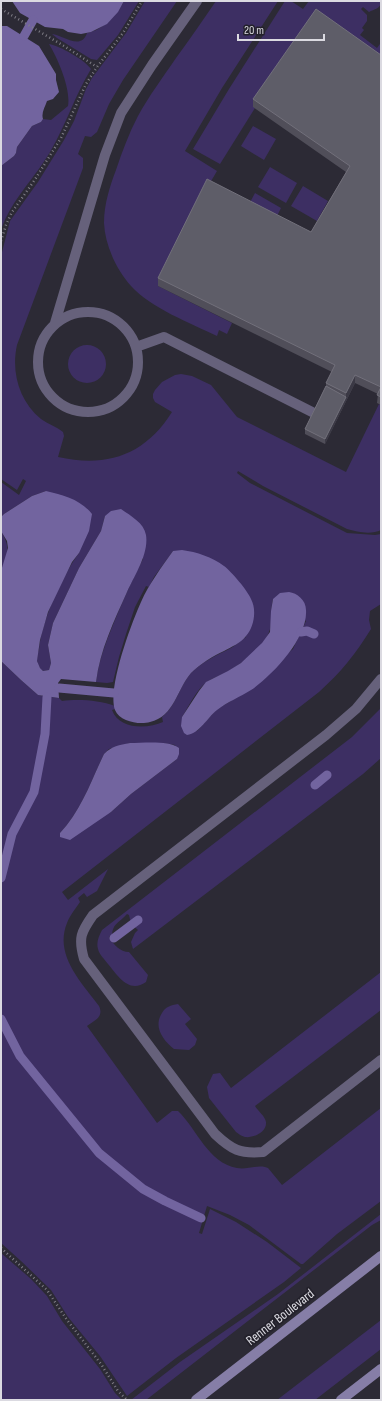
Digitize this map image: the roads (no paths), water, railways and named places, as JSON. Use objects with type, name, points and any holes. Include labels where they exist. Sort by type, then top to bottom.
[{"type":"main road","name":"Renner Boulevard","points":[[196,1400],[381,1256]]},
{"type":"main road","points":[[341,1400],[381,1369]]},
{"type":"lane","points":[[55,323],[105,155],[121,113],[152,65],[197,1]]},
{"type":"lane","points":[[84,311],[100,313],[116,320],[128,331],[136,347],[139,364],[134,381],[125,396],[112,406],[95,412],[78,411],[63,405],[50,396],[42,382],[37,366],[39,350],[44,336],[55,323],[68,315],[84,311]]},
{"type":"lane","points":[[136,347],[164,337],[316,414]]},
{"type":"lane","points":[[381,679],[356,708],[326,735],[93,915],[83,929],[80,944],[84,958],[215,1134],[228,1146],[238,1151],[249,1153],[263,1152],[381,1060]]},
{"type":"waterway","points":[[24,36],[33,20]]},
{"type":"waterway","points":[[301,632],[307,631],[314,634]]},
{"type":"waterway","points":[[59,688],[114,693]]},
{"type":"waterway","points":[[1,878],[12,834],[34,792],[45,734],[47,697]]},
{"type":"waterway","points":[[315,785],[327,775]]},
{"type":"waterway","points":[[114,938],[138,920]]},
{"type":"waterway","points":[[1,1019],[20,1056],[99,1153],[143,1189],[201,1218]]}]
